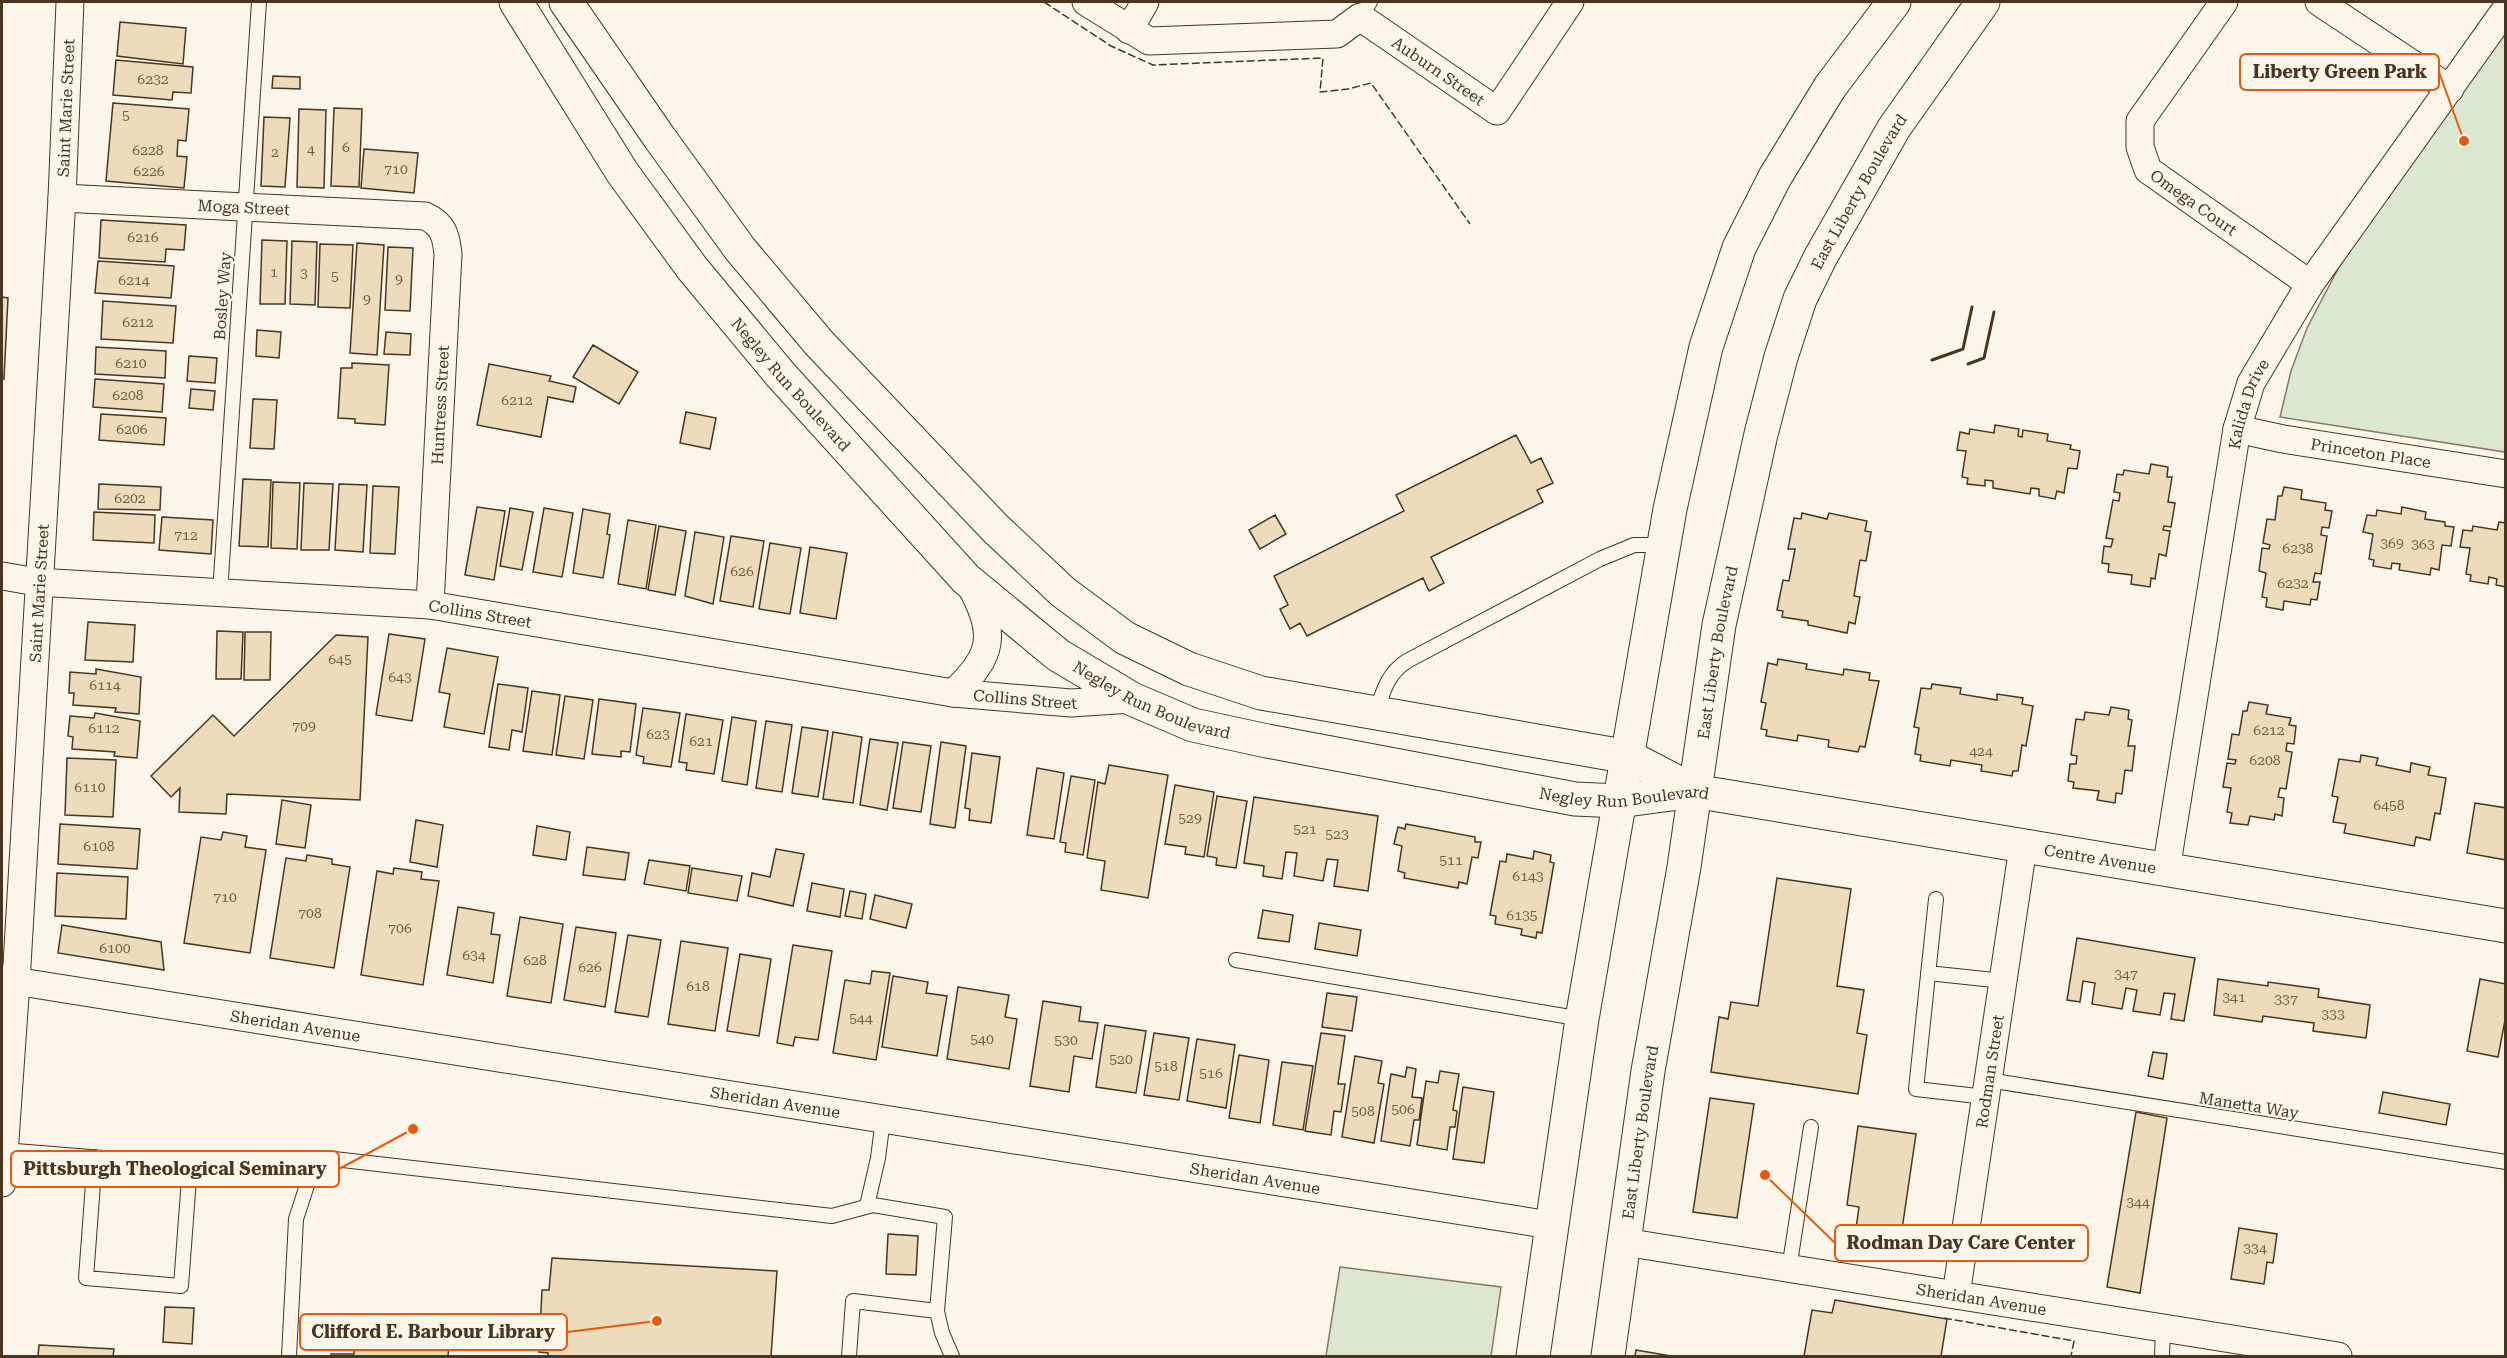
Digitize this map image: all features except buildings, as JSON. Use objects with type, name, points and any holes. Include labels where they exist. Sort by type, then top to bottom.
[{"type":"main road","name":"Negley Run Boulevard","points":[[516,2],[622,172],[692,268],[780,374],[966,579],[1058,655],[1132,699],[1193,725],[1267,741],[1575,799],[1619,801],[1694,791]]},
{"type":"main road","name":"Negley Run Boulevard","points":[[566,2],[740,249],[819,343],[995,528],[1063,591],[1125,638],[1189,669],[1261,693],[1629,757],[1694,791]]},
{"type":"main road","points":[[1533,1356],[1550,1225],[1619,801],[1629,757],[1690,412],[1706,347],[1739,248],[1775,177],[1830,87],[1894,2]]},
{"type":"main road","name":"East Liberty Boulevard","points":[[1608,1356],[1648,1071],[1719,625],[1761,434],[1781,357],[1800,299],[1820,258],[1888,138],[1983,2]]},
{"type":"main road","name":"Centre Avenue","points":[[1694,791],[2505,926]]},
{"type":"street","name":"Saint Marie Street","points":[[2,1183],[9,981],[62,198],[70,2]]},
{"type":"street","name":"Auburn Street","points":[[1086,2],[1149,42],[1337,34],[1365,9],[1497,111],[1569,2]]},
{"type":"street","points":[[1129,30],[1145,2]]},
{"type":"street","name":"Omega Court","points":[[2224,2],[2140,121],[2140,147],[2148,170],[2310,285]]},
{"type":"street","points":[[2319,2],[2450,89]]},
{"type":"street","name":"Kalida Drive","points":[[2166,870],[2237,429],[2251,383],[2310,285],[2505,9]]},
{"type":"street","name":"Moga Street","points":[[62,198],[244,209],[425,216]]},
{"type":"street","name":"Huntress Street","points":[[425,216],[437,221],[443,229],[448,254],[430,605]]},
{"type":"street","name":"Princeton Place","points":[[2237,429],[2283,439],[2505,474]]},
{"type":"street","name":"Collins Street","points":[[2,576],[37,582],[430,605],[953,693],[1071,703],[1132,699]]},
{"type":"street","name":"Collins Street","points":[[953,693],[975,674],[988,644],[985,611],[966,579]]},
{"type":"street","name":"Rodman Street","points":[[1956,1295],[2023,847]]},
{"type":"street","name":"Sheridan Avenue","points":[[9,981],[1550,1225]]},
{"type":"street","name":"Sheridan Avenue","points":[[1624,1242],[2338,1356]]},
{"type":"lane","name":"Bosley Way","points":[[220,593],[259,2]]},
{"type":"lane","points":[[1376,713],[1387,680],[1395,668],[1407,661],[1600,559],[1634,545],[1665,545]]},
{"type":"lane","points":[[1936,899],[1928,972],[2003,981]]},
{"type":"lane","points":[[1236,960],[1582,1019]]},
{"type":"lane","name":"Manetta Way","points":[[1928,972],[1916,1089],[1987,1088],[2505,1162]]},
{"type":"lane","points":[[867,1206],[878,1158],[883,1119]]},
{"type":"lane","points":[[1790,1269],[1811,1127]]},
{"type":"lane","points":[[3,1150],[95,1157],[190,1165],[181,1286],[86,1278],[95,1157]]},
{"type":"lane","points":[[289,1356],[296,1219],[310,1176],[334,1159],[832,1216],[873,1205],[945,1217],[937,1311],[942,1333],[952,1356]]},
{"type":"lane","points":[[849,1356],[853,1301],[937,1311]]},
{"type":"lane","points":[[2162,1356],[2163,1329]]},
{"type":"green space","points":[[2505,14],[2505,452],[2280,417],[2291,371],[2307,328],[2339,267]]},
{"type":"green space","points":[[1340,1267],[1501,1287],[1491,1356],[1326,1356]]},
{"type":"fence","points":[[1044,2],[1111,46],[1153,65],[1323,58],[1320,92],[1348,89],[1371,83],[1470,224]]},
{"type":"fence","points":[[1944,1318],[2074,1341],[2071,1356]]},
{"type":"wall","points":[[1932,360],[1963,349],[1972,307]]},
{"type":"wall","points":[[1968,364],[1984,358],[1994,312]]},
{"type":"place","name":"Liberty Green Park","points":[[2464,141]]},
{"type":"place","name":"Pittsburgh Theological Seminary","points":[[413,1129]]},
{"type":"place","name":"Rodman Day Care Center","points":[[1765,1175]]},
{"type":"place","name":"Clifford E. Barbour Library","points":[[657,1321]]}]
